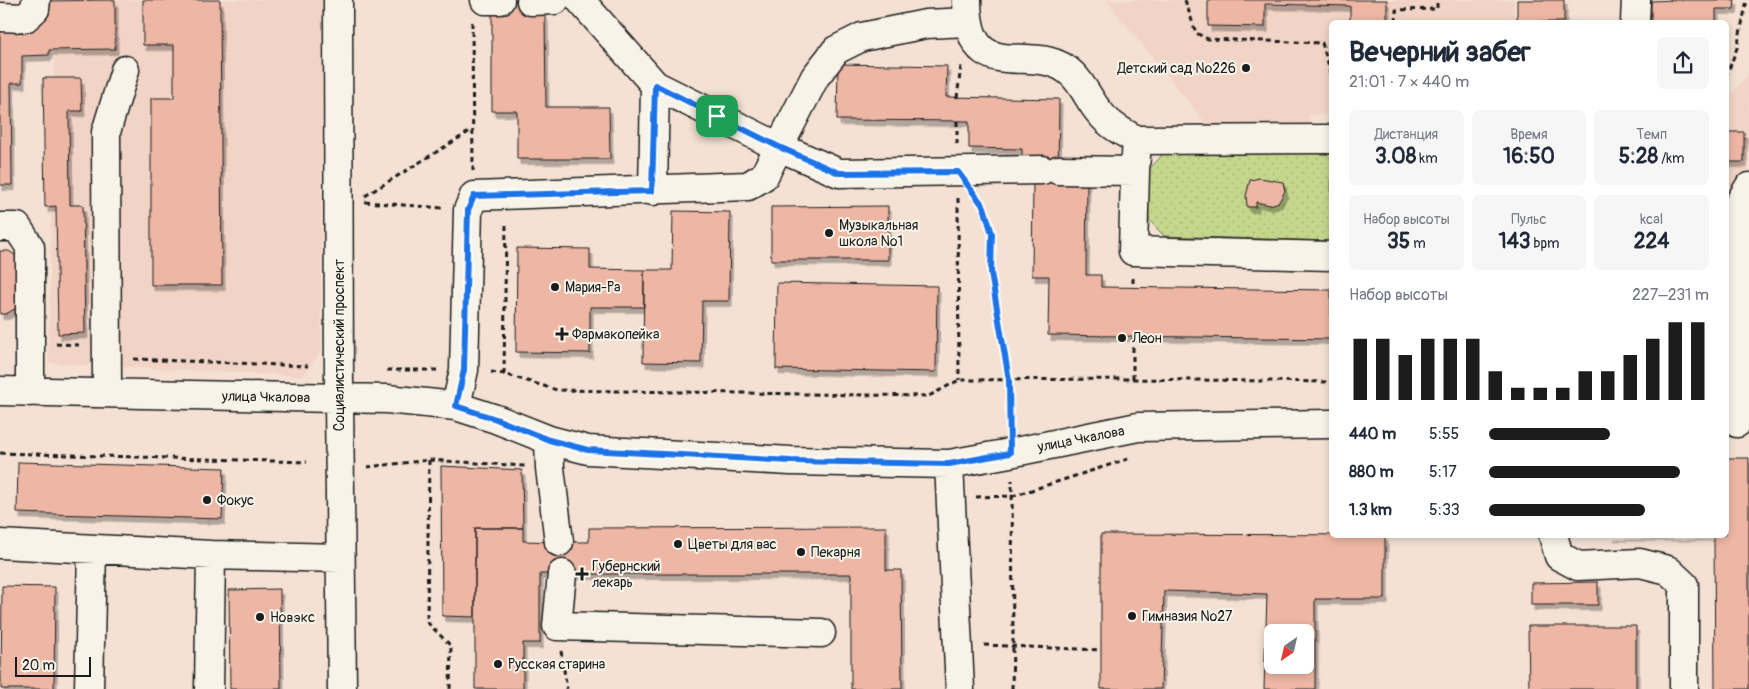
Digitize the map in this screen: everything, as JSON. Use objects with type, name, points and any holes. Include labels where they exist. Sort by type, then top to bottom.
[{"type":"street","points":[[0,18],[25,18],[35,9],[36,0]]},
{"type":"street","name":"Социалистический проспект","points":[[338,0],[342,689]]},
{"type":"street","points":[[485,0],[500,0]]},
{"type":"street","points":[[580,0],[655,85],[779,147],[839,173],[1050,170],[1134,171]]},
{"type":"street","points":[[1635,20],[1636,0]]},
{"type":"street","points":[[456,406],[464,370],[468,210],[474,196],[748,186],[764,176],[815,77],[836,50],[862,37],[926,24],[968,11],[978,46],[993,56],[1055,62],[1073,75],[1100,114],[1120,131],[1137,140],[1329,139]]},
{"type":"street","points":[[107,392],[106,132],[126,70]]},
{"type":"street","points":[[652,191],[655,85]]},
{"type":"street","points":[[1137,140],[1134,171],[1134,252],[1329,256]]},
{"type":"street","points":[[1737,423],[1738,205],[1749,187]]},
{"type":"street","points":[[0,227],[18,228],[30,247],[30,392]]},
{"type":"street","name":"улица Чкалова","points":[[0,391],[387,399],[456,406],[496,419],[549,440],[588,450],[791,461],[949,464],[1138,427],[1329,424]]},
{"type":"street","points":[[549,440],[550,468],[559,542]]},
{"type":"street","points":[[949,464],[960,689]]},
{"type":"street","points":[[1554,538],[1559,556],[1578,566],[1640,564],[1668,570],[1684,584],[1684,689]]},
{"type":"street","points":[[0,544],[211,555],[340,558]]},
{"type":"street","points":[[89,689],[92,549]]},
{"type":"street","points":[[209,689],[211,555]]},
{"type":"street","points":[[562,574],[557,626],[820,633]]},
{"type":"path","points":[[1185,0],[1196,33],[1208,39],[1322,43],[1329,66]]},
{"type":"path","points":[[1396,20],[1396,10],[1437,9],[1437,0]]},
{"type":"path","points":[[1729,69],[1737,48],[1747,0]]},
{"type":"path","points":[[364,196],[473,129]]},
{"type":"path","points":[[958,172],[984,207],[992,234],[991,273],[1009,380],[1010,453],[1013,496],[1012,689]]},
{"type":"path","points":[[356,202],[468,210]]},
{"type":"path","points":[[958,266],[959,380]]},
{"type":"path","points":[[1133,336],[1133,379]]},
{"type":"path","points":[[30,344],[86,344],[107,358],[308,366]]},
{"type":"path","points":[[387,370],[464,370],[504,374],[557,390],[929,396],[959,380],[1133,379],[1329,382]]},
{"type":"path","points":[[0,453],[307,462]]},
{"type":"path","points":[[429,460],[426,622],[451,646],[450,689]]},
{"type":"path","points":[[557,626],[567,689]]},
{"type":"path","points":[[958,643],[1101,650]]},
{"type":"shaded area","points":[[56,0],[322,0],[321,352],[302,376],[48,363]]},
{"type":"shaded area","name":"Детский сад №226","points":[[1106,0],[1514,0],[1514,20],[1329,20],[1329,115],[1309,114],[1309,126],[1208,126]]},
{"type":"shaded area","points":[[1749,73],[1749,402],[1729,402],[1729,96]]},
{"type":"green space","points":[[1329,150],[1329,241],[1164,236],[1149,220],[1147,172],[1164,153]]},
{"type":"building","points":[[115,0],[115,49],[49,50],[49,55],[22,56],[22,83],[11,83],[12,185],[0,185],[0,24],[41,24],[41,1]]},
{"type":"building","points":[[143,0],[220,0],[222,285],[151,285],[151,98],[174,98],[174,45],[143,45]]},
{"type":"building","points":[[500,0],[531,0],[531,14],[545,15],[546,107],[609,107],[610,159],[517,159],[517,111],[492,111],[492,14],[500,14]]},
{"type":"building","points":[[1208,0],[1387,0],[1387,20],[1350,20],[1350,6],[1265,4],[1265,27],[1208,26]]},
{"type":"building","points":[[1517,0],[1564,0],[1564,20],[1517,20]]},
{"type":"building","points":[[1735,0],[1734,9],[1716,9],[1716,20],[1651,20],[1651,1]]},
{"type":"building","points":[[838,64],[947,66],[946,97],[1059,99],[1058,179],[1087,179],[1086,275],[1101,275],[1101,287],[1329,290],[1329,339],[1048,335],[1049,276],[1032,276],[1033,179],[1022,160],[1022,149],[969,148],[969,121],[837,120]]},
{"type":"building","points":[[43,78],[81,78],[82,111],[69,111],[70,205],[83,205],[85,333],[58,334],[56,206],[45,207]]},
{"type":"building","points":[[1729,132],[1744,132],[1744,162],[1729,162]]},
{"type":"building","points":[[1260,178],[1283,182],[1285,191],[1279,202],[1270,205],[1256,202],[1256,207],[1247,207],[1246,196],[1250,180]]},
{"type":"building","name":"Музыкальная школа №1","points":[[888,206],[888,260],[771,260],[771,207]]},
{"type":"building","points":[[673,211],[730,212],[729,301],[702,301],[701,363],[643,362],[644,270],[672,270]]},
{"type":"building","points":[[517,248],[590,249],[590,269],[644,270],[644,307],[590,307],[590,353],[516,352]]},
{"type":"building","points":[[0,251],[9,251],[22,260],[18,307],[6,314],[0,314]]},
{"type":"building","points":[[777,283],[937,286],[936,372],[776,369]]},
{"type":"building","points":[[1729,458],[1749,458],[1749,689],[1715,689],[1714,538],[1729,538]]},
{"type":"building","points":[[18,462],[224,468],[222,519],[17,513]]},
{"type":"building","points":[[441,466],[522,470],[523,528],[475,528],[475,617],[442,616]]},
{"type":"building","points":[[886,527],[886,570],[901,570],[902,689],[851,689],[851,574],[540,574],[540,643],[523,643],[523,689],[475,689],[475,528],[523,528],[523,541],[589,542],[589,528]]},
{"type":"building","name":"Гимназия №27","points":[[1101,534],[1329,535],[1329,538],[1385,538],[1385,599],[1315,599],[1315,689],[1264,689],[1264,674],[1314,674],[1314,624],[1266,624],[1267,594],[1164,591],[1161,689],[1101,689]]},
{"type":"building","points":[[1598,582],[1598,605],[1531,605],[1531,583]]},
{"type":"building","points":[[2,586],[55,587],[54,689],[1,689]]},
{"type":"building","points":[[280,589],[281,689],[230,689],[229,590]]},
{"type":"building","points":[[1528,626],[1636,626],[1636,689],[1529,689]]},
{"type":"place","name":"Детский сад №226","points":[[1246,68]]},
{"type":"place","name":"Музыкальная школа №1","points":[[829,233]]},
{"type":"place","name":"Мария-Ра","points":[[555,287]]},
{"type":"place","name":"Фармакопейка","points":[[562,334]]},
{"type":"place","name":"Леон","points":[[1122,338]]},
{"type":"place","name":"Фокус","points":[[207,500]]},
{"type":"place","name":"Цветы для вас","points":[[678,544]]},
{"type":"place","name":"Пекарня","points":[[801,552]]},
{"type":"place","name":"Губернский лекарь","points":[[582,574]]},
{"type":"place","name":"Гимназия №27","points":[[1132,616]]},
{"type":"place","name":"Новэкс","points":[[260,617]]},
{"type":"place","name":"Русская старина","points":[[498,664]]},
{"type":"route","points":[[655,85],[717,116],[779,147],[839,173],[958,172],[984,207],[992,234],[991,273],[1009,380],[1010,453],[949,464],[791,461],[588,450],[549,440],[496,419],[456,406],[464,370],[468,210],[474,196],[652,191],[655,85]]}]
